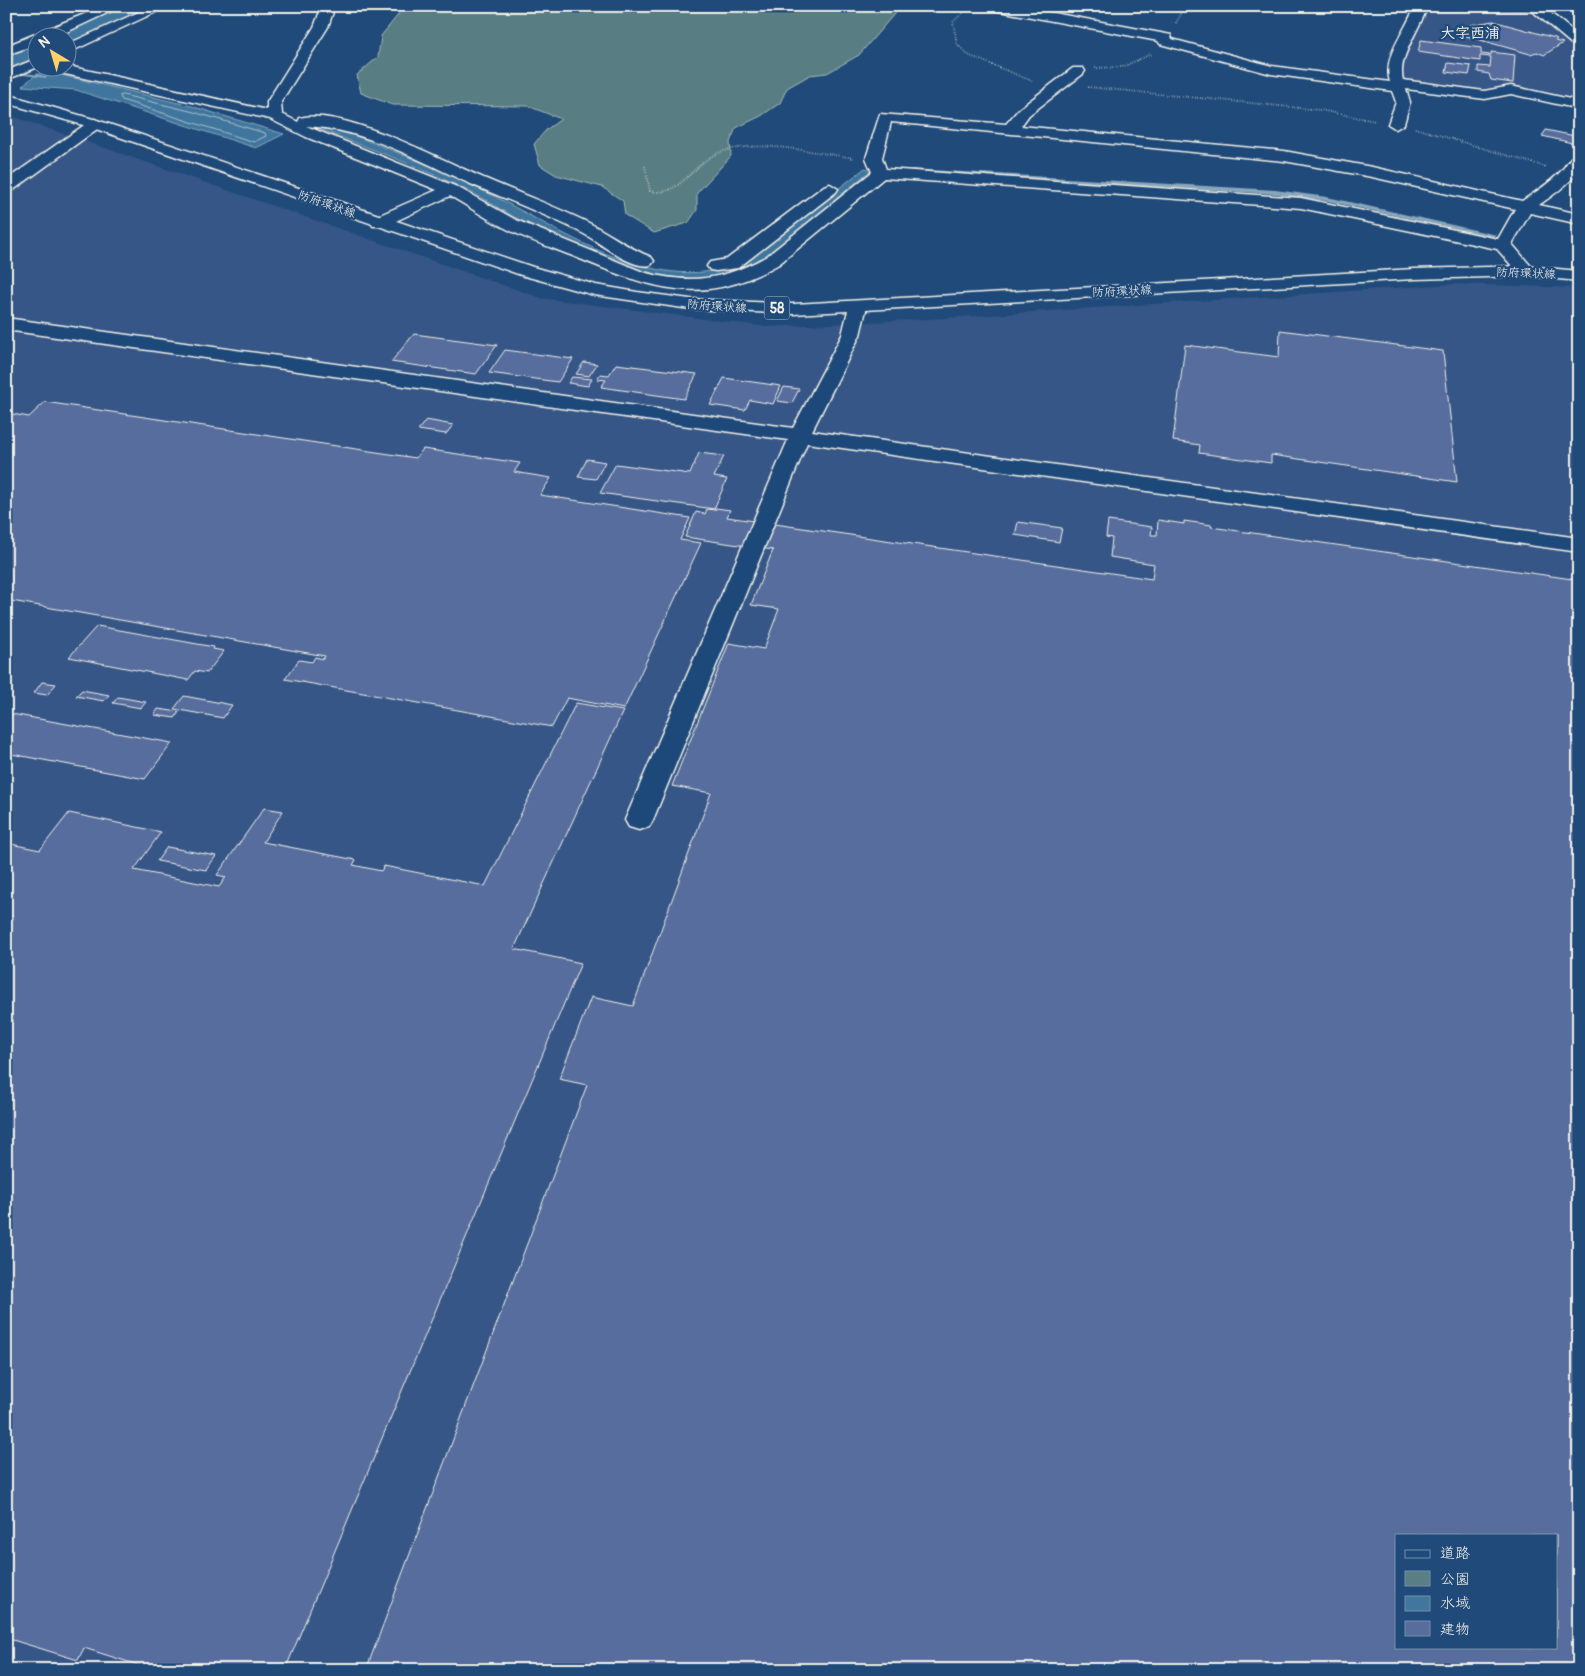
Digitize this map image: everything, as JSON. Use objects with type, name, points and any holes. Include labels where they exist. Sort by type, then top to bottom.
[{"type":"street","points":[[63,28],[115,6]]},
{"type":"street","points":[[78,44],[163,6]]},
{"type":"street","points":[[281,120],[274,102],[321,26],[329,6]]},
{"type":"street","points":[[994,6],[1165,39],[1271,70],[1485,95],[1502,90],[1511,90],[1579,105]]},
{"type":"street","points":[[1414,6],[1526,6]]},
{"type":"street","points":[[1534,6],[1579,44]]},
{"type":"street","points":[[1396,124],[1403,102],[1394,73],[1406,34],[1413,28],[1420,7]]},
{"type":"street","points":[[6,51],[28,42]]},
{"type":"street","points":[[6,56],[28,61]]},
{"type":"street","points":[[6,76],[28,66]]},
{"type":"street","points":[[1012,127],[1024,112],[1078,71]]},
{"type":"street","points":[[78,73],[281,120],[451,190],[510,224],[600,261],[652,280],[684,285],[719,283],[738,278],[767,264],[871,164],[885,117],[1012,127],[1284,156],[1372,172],[1579,219]]},
{"type":"street","name":"防府環状線","points":[[6,98],[95,124],[527,271],[594,290],[699,305],[794,309],[1414,274],[1526,271],[1579,276]]},
{"type":"street","points":[[281,120],[320,120],[353,128],[586,228],[626,254],[666,267]]},
{"type":"street","points":[[6,188],[95,124]]},
{"type":"street","points":[[1504,245],[1524,206],[1573,174],[1579,158]]},
{"type":"street","points":[[871,164],[1301,204],[1504,245],[1526,271]]},
{"type":"street","points":[[693,268],[732,264],[846,176]]},
{"type":"street","points":[[379,222],[451,190]]},
{"type":"street","points":[[639,820],[800,435],[851,335],[858,306]]},
{"type":"street","points":[[6,324],[1579,545]]},
{"type":"path","points":[[970,6],[953,22],[960,49],[968,55],[1058,86],[1320,110],[1396,124],[1463,141],[1501,154],[1573,174]]},
{"type":"path","points":[[1078,71],[1128,65],[1164,46],[1165,39]]},
{"type":"path","points":[[645,166],[650,191],[663,192],[681,182],[712,156],[737,149],[764,148],[871,164]]},
{"type":"shaded area","points":[[1529,7],[1579,49],[1579,103],[1498,86],[1479,93],[1401,83],[1398,73],[1423,8]]},
{"type":"shaded area","points":[[6,114],[541,298],[768,327],[929,319],[1454,284],[1579,288],[1579,1670],[6,1670]]},
{"type":"green space","points":[[395,6],[901,6],[859,55],[827,73],[810,75],[787,88],[780,103],[761,116],[736,128],[730,142],[731,156],[697,193],[697,210],[688,223],[654,233],[625,215],[623,201],[602,187],[556,175],[540,165],[534,144],[546,130],[561,119],[528,106],[392,105],[361,93],[357,75],[378,57],[381,36],[402,10]]},
{"type":"water","points":[[125,6],[151,6],[78,40],[78,28],[75,28]]},
{"type":"water","points":[[28,48],[28,62],[6,71],[6,57]]},
{"type":"water","points":[[32,78],[74,78],[191,106],[284,134],[256,148],[76,90],[22,86]]},
{"type":"water","points":[[323,124],[342,130],[455,177],[583,243],[615,257],[648,267],[681,272],[714,271],[746,260],[865,168],[871,170],[767,257],[743,269],[721,276],[699,279],[677,278],[655,274],[610,260],[541,230],[459,186],[317,128]]},
{"type":"building","points":[[1493,21],[1555,38],[1557,39],[1555,41],[1563,43],[1544,55],[1537,52],[1530,54],[1466,36],[1469,34],[1466,29],[1470,25]]},
{"type":"building","points":[[1421,40],[1481,48],[1481,54],[1491,55],[1491,52],[1515,55],[1513,83],[1491,80],[1489,74],[1478,72],[1478,66],[1490,67],[1491,57],[1480,56],[1480,61],[1418,52]]},
{"type":"building","points":[[1448,63],[1471,66],[1469,75],[1446,72]]},
{"type":"building","points":[[1546,130],[1575,136],[1572,143],[1542,136]]},
{"type":"building","points":[[1280,330],[1443,351],[1457,482],[1271,455],[1271,463],[1199,453],[1200,445],[1173,441],[1185,345],[1279,357]]},
{"type":"building","points":[[414,334],[497,345],[476,374],[391,362]]},
{"type":"building","points":[[505,350],[573,359],[558,382],[489,373]]},
{"type":"building","points":[[584,362],[597,364],[589,376],[576,374]]},
{"type":"building","points":[[616,364],[697,374],[684,399],[601,387],[606,380],[597,379],[600,374],[609,375]]},
{"type":"building","points":[[572,377],[592,379],[588,386],[568,383]]},
{"type":"building","points":[[724,378],[781,386],[773,404],[750,400],[745,410],[710,405]]},
{"type":"building","points":[[784,387],[799,389],[792,403],[777,401]]},
{"type":"building","points":[[45,402],[416,458],[423,449],[520,463],[514,472],[551,478],[540,495],[690,518],[680,540],[701,543],[624,709],[567,698],[552,727],[285,679],[299,660],[312,662],[315,657],[323,659],[325,656],[6,600],[6,413],[29,417]]},
{"type":"building","points":[[426,420],[453,425],[446,434],[418,430]]},
{"type":"building","points":[[699,453],[724,456],[714,477],[727,479],[714,509],[600,493],[616,464],[690,474]]},
{"type":"building","points":[[587,459],[605,462],[596,479],[578,477]]},
{"type":"building","points":[[707,509],[730,510],[727,517],[1152,579],[1154,564],[1110,557],[1112,538],[1106,537],[1108,521],[1152,527],[1151,535],[1157,535],[1158,520],[1184,524],[1184,521],[1212,525],[1211,527],[1579,580],[1579,1670],[366,1670],[587,1085],[559,1079],[591,997],[633,1006],[711,793],[672,786],[729,643],[764,649],[779,609],[751,605],[773,550],[685,537],[696,512],[705,514]]},
{"type":"building","points":[[1018,522],[1062,528],[1059,542],[1015,535]]},
{"type":"building","points":[[97,626],[214,647],[213,649],[224,651],[207,673],[195,671],[188,680],[69,657]]},
{"type":"building","points":[[42,682],[56,684],[47,695],[34,693]]},
{"type":"building","points":[[82,690],[109,695],[104,701],[76,696]]},
{"type":"building","points":[[184,696],[232,705],[223,718],[174,709]]},
{"type":"building","points":[[118,697],[146,702],[141,708],[113,703]]},
{"type":"building","points":[[576,703],[623,711],[514,949],[581,963],[285,1670],[154,1670],[84,1648],[78,1660],[6,1638],[6,843],[40,850],[69,813],[161,832],[134,870],[219,887],[226,877],[217,875],[264,808],[283,811],[263,842],[356,860],[353,865],[381,871],[384,866],[485,886]]},
{"type":"building","points":[[158,709],[179,712],[175,718],[154,715]]},
{"type":"building","points":[[6,713],[172,743],[145,779],[6,753]]},
{"type":"building","points":[[167,847],[216,856],[206,870],[157,861]]},
{"type":"waterway","points":[[11,72],[28,74]]},
{"type":"waterway","points":[[911,171],[1275,192],[1327,199],[1494,235]]},
{"type":"district","name":"大字西浦","points":[[1470,33]]}]
